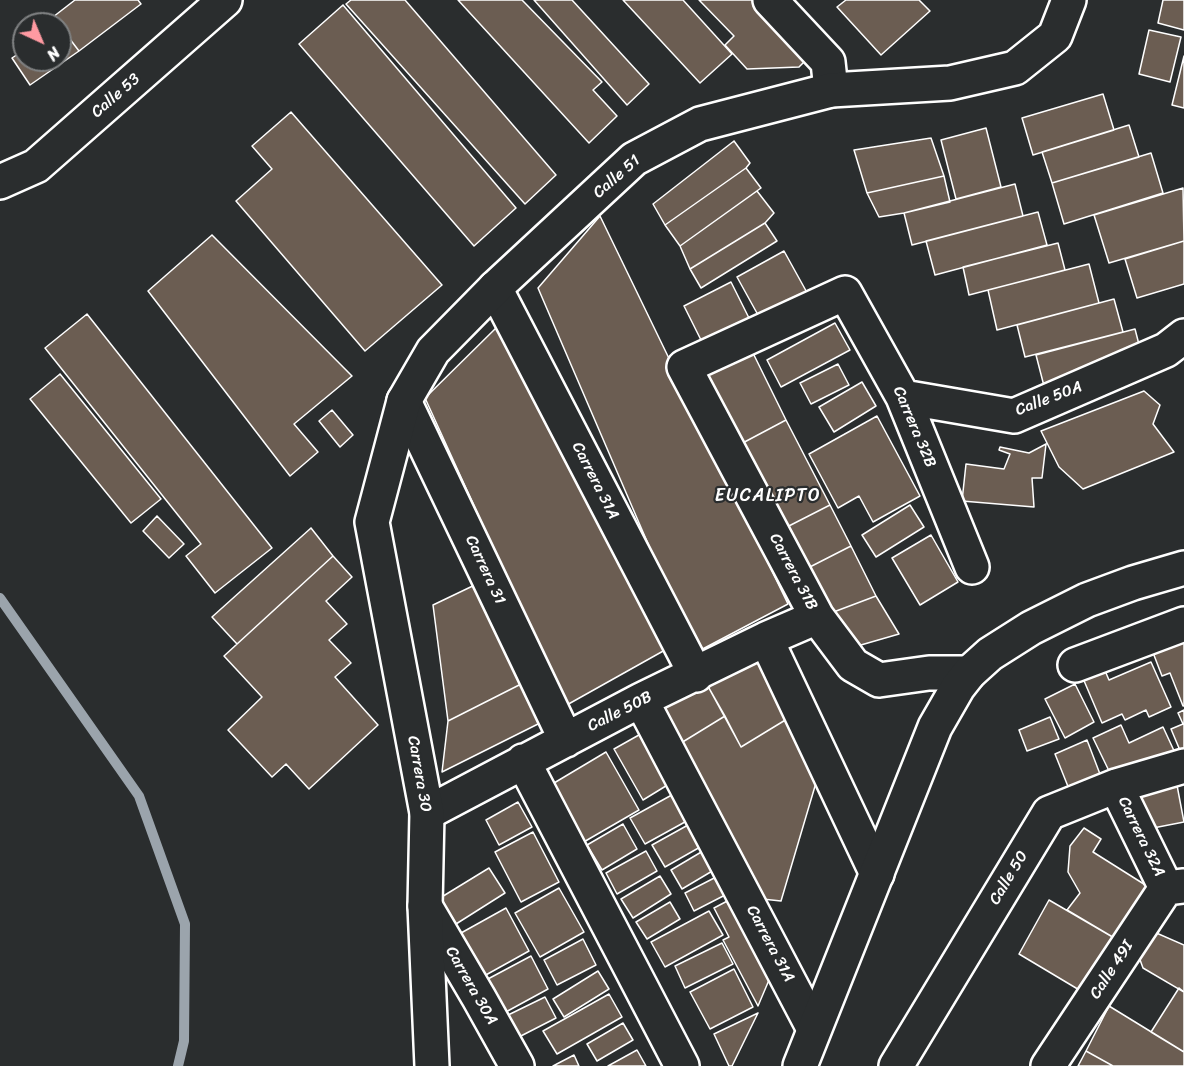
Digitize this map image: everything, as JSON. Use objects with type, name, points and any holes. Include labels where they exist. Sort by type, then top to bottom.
[{"type":"street","name":"Calle 53","points":[[0,182],[36,166],[225,0]]},
{"type":"street","points":[[770,0],[828,62],[831,90]]},
{"type":"street","name":"Calle 51","points":[[372,522],[404,401],[433,351],[495,288],[634,159],[700,124],[831,90],[950,83],[1015,68],[1055,36],[1069,0]]},
{"type":"street","name":"Carrera 31A","points":[[495,288],[696,675]]},
{"type":"street","name":"Carrera 31B","points":[[845,293],[684,367],[817,617],[853,665],[879,680],[929,673],[969,673]]},
{"type":"street","name":"Carrera 32B","points":[[845,293],[903,397],[972,567]]},
{"type":"street","name":"Calle 50A","points":[[903,397],[1014,416],[1166,350],[1184,336]]},
{"type":"street","name":"Carrera 31","points":[[404,401],[566,740]]},
{"type":"street","name":"Carrera 30","points":[[372,522],[427,813],[425,906],[432,1066]]},
{"type":"street","points":[[800,1066],[935,727],[958,687],[969,673],[1007,642],[1059,613],[1133,583],[1184,568]]},
{"type":"street","name":"Calle 50B","points":[[427,813],[641,700],[766,639],[817,617]]},
{"type":"street","points":[[1075,665],[1184,624]]},
{"type":"street","points":[[766,639],[877,874]]},
{"type":"street","name":"Carrera 31A","points":[[641,700],[814,1029]]},
{"type":"street","points":[[523,761],[682,1066]]},
{"type":"street","name":"Calle 50","points":[[896,1066],[1049,813],[1116,786],[1184,766]]},
{"type":"street","name":"Carrera 32A","points":[[1116,786],[1175,887]]},
{"type":"street","name":"Calle 49I","points":[[1048,1066],[1175,887]]},
{"type":"street","name":"Carrera 30A","points":[[425,906],[517,1066]]},
{"type":"building","points":[[75,0],[138,0],[141,4],[79,51],[72,42],[72,12],[59,12]]},
{"type":"building","points":[[351,0],[405,0],[556,175],[525,204],[346,4]]},
{"type":"building","points":[[458,0],[522,0],[602,82],[593,90],[617,116],[589,143]]},
{"type":"building","points":[[534,0],[572,0],[649,84],[627,105]]},
{"type":"building","points":[[623,0],[683,0],[732,54],[700,83]]},
{"type":"building","points":[[699,0],[760,0],[810,56],[799,67],[747,69],[725,45],[734,36]]},
{"type":"building","points":[[846,0],[919,0],[930,11],[881,55],[837,7]]},
{"type":"building","points":[[1163,0],[1184,0],[1184,30],[1158,23]]},
{"type":"building","points":[[343,5],[516,208],[474,246],[299,44]]},
{"type":"building","points":[[1149,30],[1181,37],[1170,82],[1139,74]]},
{"type":"building","points":[[72,42],[79,51],[72,56]]},
{"type":"building","points":[[1184,56],[1184,108],[1172,105]]},
{"type":"building","points":[[21,72],[49,72],[30,85]]},
{"type":"building","points":[[1103,94],[1114,130],[1033,155],[1022,118]]},
{"type":"building","points":[[291,112],[442,285],[365,351],[236,201],[272,169],[252,146]]},
{"type":"building","points":[[1129,125],[1139,157],[1052,183],[1042,152]]},
{"type":"building","points":[[986,128],[1001,187],[956,199],[941,140]]},
{"type":"building","points":[[931,138],[944,176],[867,193],[854,150]]},
{"type":"building","points":[[734,141],[750,163],[746,168],[665,225],[653,204]]},
{"type":"building","points":[[1151,153],[1163,193],[1064,224],[1052,183]]},
{"type":"building","points":[[746,168],[761,188],[680,246],[665,225]]},
{"type":"building","points":[[944,176],[950,202],[904,213],[879,217],[867,193]]},
{"type":"building","points":[[1015,184],[1023,216],[912,245],[904,213]]},
{"type":"building","points":[[1183,188],[1184,241],[1109,263],[1094,215]]},
{"type":"building","points":[[757,191],[774,213],[765,223],[690,269],[680,246]]},
{"type":"building","points":[[1038,212],[1047,245],[935,275],[926,241]]},
{"type":"building","points":[[600,216],[788,604],[695,653],[538,288]]},
{"type":"building","points":[[765,223],[777,241],[701,288],[690,269]]},
{"type":"building","points":[[212,235],[352,376],[294,424],[318,452],[290,476],[148,291]]},
{"type":"building","points":[[1184,241],[1184,284],[1137,298],[1125,259]]},
{"type":"building","points":[[1058,243],[1065,270],[969,295],[963,267]]},
{"type":"building","points":[[784,251],[810,298],[763,324],[737,277]]},
{"type":"building","points":[[1089,264],[1099,303],[997,330],[988,290]]},
{"type":"building","points":[[731,282],[749,318],[702,342],[684,306]]},
{"type":"building","points":[[1114,299],[1123,332],[1025,357],[1017,325]]},
{"type":"building","points":[[87,314],[272,548],[215,593],[186,556],[201,544],[45,348]]},
{"type":"building","points":[[835,323],[850,350],[781,387],[767,360]]},
{"type":"building","points":[[496,328],[665,650],[565,706],[425,398]]},
{"type":"building","points":[[1135,329],[1143,360],[1044,386],[1036,355]]},
{"type":"building","points":[[751,349],[786,420],[737,446],[697,367]]},
{"type":"building","points":[[838,364],[849,385],[811,404],[800,383]]},
{"type":"building","points":[[60,374],[161,499],[131,523],[30,399]]},
{"type":"building","points":[[862,382],[876,406],[834,432],[819,407]]},
{"type":"building","points":[[1144,391],[1160,405],[1153,424],[1174,452],[1083,489],[1059,467],[1041,431]]},
{"type":"building","points":[[332,410],[353,435],[340,447],[319,421]]},
{"type":"building","points":[[877,416],[920,496],[873,522],[859,496],[838,508],[809,454]]},
{"type":"building","points":[[786,420],[830,505],[781,530],[737,446]]},
{"type":"building","points":[[1046,444],[1042,478],[1032,478],[1034,507],[962,501],[966,464],[1004,469],[1010,454],[999,450],[1000,447],[1029,453]]},
{"type":"building","points":[[830,505],[851,546],[802,571],[781,530]]},
{"type":"building","points":[[910,505],[924,527],[876,557],[862,535]]},
{"type":"building","points":[[157,516],[184,544],[169,558],[143,531]]},
{"type":"building","points":[[311,528],[333,556],[237,644],[212,617]]},
{"type":"building","points":[[931,535],[958,582],[920,605],[892,558]]},
{"type":"building","points":[[851,546],[876,596],[823,616],[802,571]]},
{"type":"building","points":[[333,556],[352,577],[326,601],[347,624],[329,640],[351,663],[335,677],[378,725],[309,789],[286,764],[272,777],[228,730],[262,697],[224,656]]},
{"type":"building","points":[[481,582],[529,680],[448,721],[433,605]]},
{"type":"building","points":[[876,596],[899,634],[854,647],[823,616]]},
{"type":"building","points":[[1184,638],[1183,706],[1170,673],[1162,676],[1152,650]]},
{"type":"building","points":[[757,662],[787,719],[741,747],[705,681]]},
{"type":"building","points":[[1151,662],[1171,707],[1149,717],[1146,710],[1125,720],[1122,714],[1102,723],[1082,676],[1103,666],[1109,680]]},
{"type":"building","points":[[529,680],[548,719],[442,772],[448,721]]},
{"type":"building","points":[[705,681],[725,716],[681,743],[660,708]]},
{"type":"building","points":[[1075,684],[1094,722],[1065,738],[1045,699]]},
{"type":"building","points":[[1184,710],[1184,760],[1171,729],[1183,724],[1178,713]]},
{"type":"building","points":[[725,716],[741,747],[787,719],[818,776],[781,901],[753,898],[681,743]]},
{"type":"building","points":[[1050,717],[1059,739],[1027,751],[1019,730]]},
{"type":"building","points":[[1121,725],[1129,743],[1163,727],[1176,755],[1111,775],[1093,738]]},
{"type":"building","points":[[646,731],[674,781],[643,800],[614,749]]},
{"type":"building","points":[[1087,740],[1103,782],[1071,794],[1055,754]]},
{"type":"building","points":[[606,752],[639,810],[582,843],[549,786]]},
{"type":"building","points":[[1176,780],[1184,822],[1148,829],[1140,788]]},
{"type":"building","points":[[679,791],[694,817],[645,844],[630,818]]},
{"type":"building","points":[[518,802],[532,827],[499,845],[486,820]]},
{"type":"building","points":[[697,820],[709,842],[665,867],[652,845]]},
{"type":"building","points":[[623,824],[637,849],[602,870],[587,845]]},
{"type":"building","points":[[1084,828],[1101,839],[1093,852],[1147,886],[1147,903],[1116,939],[1067,910],[1080,893],[1068,872],[1070,846]]},
{"type":"building","points":[[533,832],[559,882],[521,902],[495,852]]},
{"type":"building","points":[[708,848],[719,867],[682,889],[671,870]]},
{"type":"building","points":[[646,851],[657,871],[617,894],[606,873]]},
{"type":"building","points":[[489,868],[505,893],[456,924],[440,898]]},
{"type":"building","points":[[722,874],[731,892],[694,911],[685,893]]},
{"type":"building","points":[[660,876],[671,894],[633,918],[621,899]]},
{"type":"building","points":[[559,888],[584,932],[540,957],[515,913]]},
{"type":"building","points":[[733,898],[772,973],[758,1006],[723,940],[729,937],[714,908]]},
{"type":"building","points":[[1049,900],[1116,939],[1086,994],[1019,954]]},
{"type":"building","points":[[670,902],[680,919],[647,939],[636,922]]},
{"type":"building","points":[[506,908],[529,951],[475,981],[452,938]]},
{"type":"building","points":[[709,911],[723,935],[665,967],[651,942]]},
{"type":"building","points":[[1145,928],[1184,945],[1184,992],[1143,968],[1135,946]]},
{"type":"building","points":[[583,939],[596,965],[557,985],[544,960]]},
{"type":"building","points":[[722,943],[733,964],[685,988],[675,966]]},
{"type":"building","points":[[531,956],[548,989],[504,1013],[486,980]]},
{"type":"building","points":[[734,969],[753,1007],[710,1029],[690,992]]},
{"type":"building","points":[[598,971],[609,989],[564,1017],[553,999]]},
{"type":"building","points":[[1179,988],[1184,992],[1184,1052],[1151,1032]]},
{"type":"building","points":[[609,994],[622,1017],[557,1054],[543,1031]]},
{"type":"building","points":[[545,997],[556,1018],[515,1039],[504,1017]]},
{"type":"building","points":[[1109,1006],[1184,1052],[1184,1066],[1113,1066],[1086,1051]]},
{"type":"building","points":[[758,1013],[732,1066],[729,1066],[714,1034]]},
{"type":"building","points":[[623,1023],[633,1040],[597,1061],[587,1044]]},
{"type":"building","points":[[637,1050],[646,1066],[608,1066]]},
{"type":"building","points":[[1086,1051],[1113,1066],[1078,1066]]},
{"type":"building","points":[[574,1055],[579,1066],[553,1066]]},
{"type":"waterway","points":[[0,598],[139,796],[185,924],[184,1041],[178,1066]]},
{"type":"district","name":"EUCALIPTO","points":[[768,496]]}]
